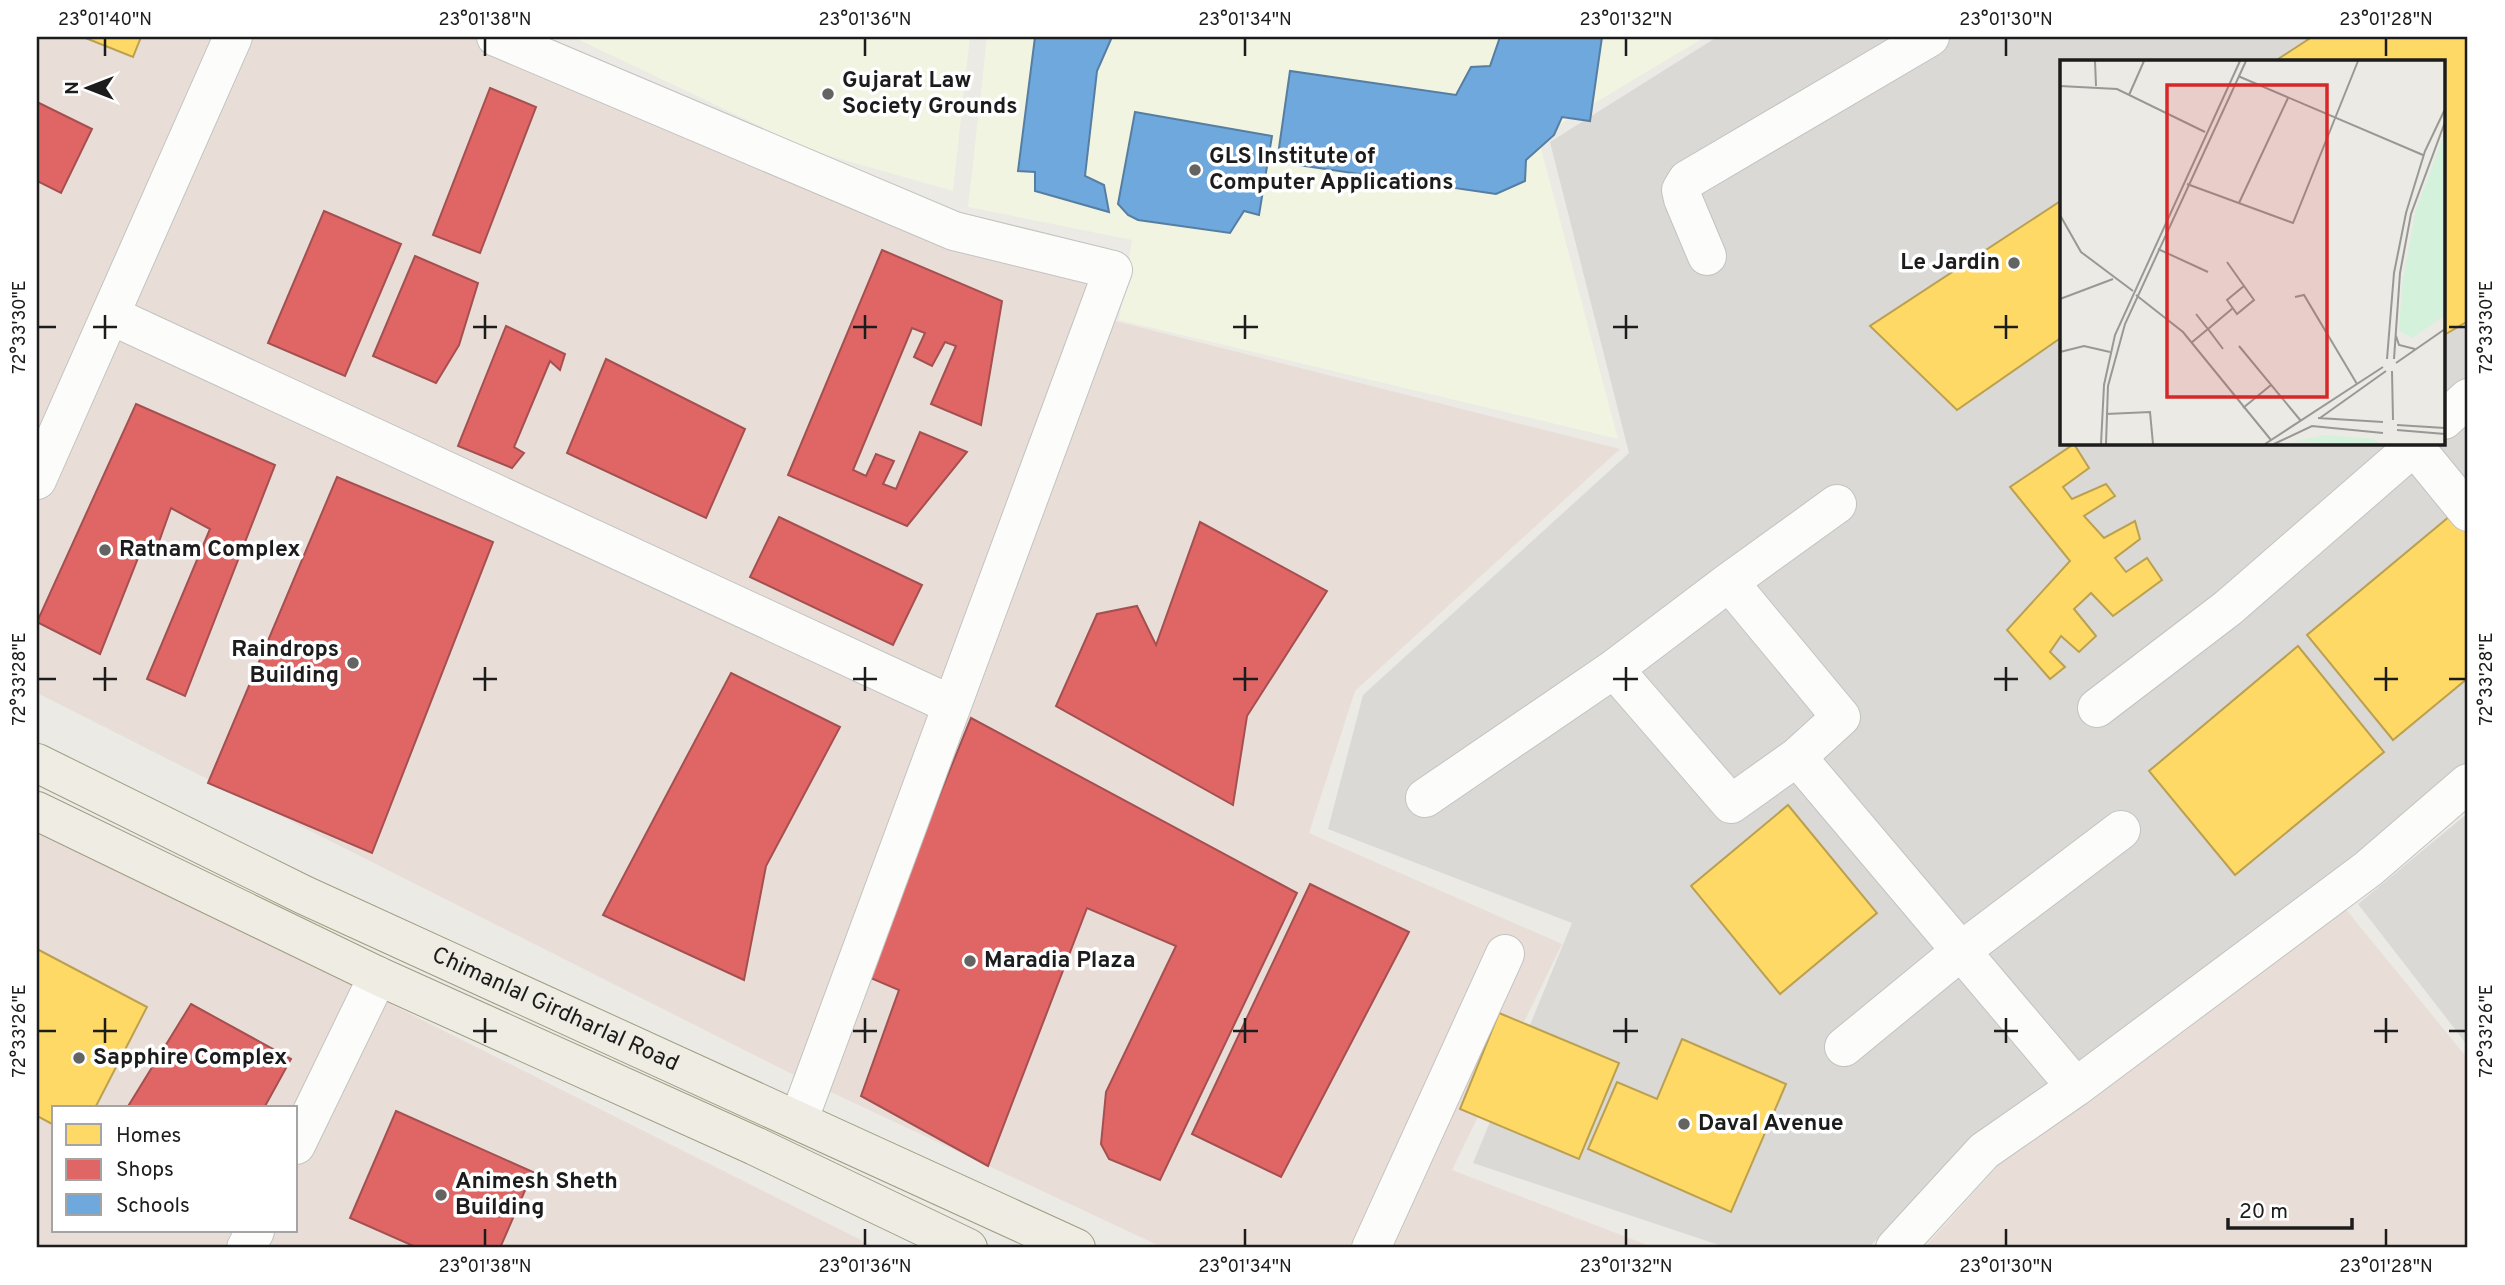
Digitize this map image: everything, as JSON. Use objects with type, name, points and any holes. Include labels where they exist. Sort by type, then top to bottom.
[{"type":"main road","name":"Chimanlal Girdharlal Road","points":[[37,763],[304,895],[799,1119],[1076,1248]]},
{"type":"main road","name":"Chimanlal Girdharlal Road","points":[[37,811],[378,976],[755,1146],[968,1248]]},
{"type":"street","points":[[37,480],[233,37]]},
{"type":"street","points":[[496,37],[954,232],[1113,270],[799,1119]]},
{"type":"street","points":[[1707,256],[1683,199],[1681,190],[1687,180],[1930,37]]},
{"type":"street","points":[[110,315],[952,705]]},
{"type":"street","points":[[2446,418],[2468,398]]},
{"type":"street","points":[[2097,708],[2228,608],[2416,444],[2468,512]]},
{"type":"street","points":[[1425,798],[1614,668],[1837,505]]},
{"type":"street","points":[[1614,668],[1731,804],[1797,757],[1841,717],[1729,582]]},
{"type":"street","points":[[1797,757],[2076,1087]]},
{"type":"street","points":[[1895,1248],[1984,1151],[2076,1087],[2368,869],[2468,783]]},
{"type":"street","points":[[1844,1047],[1961,951],[2121,830]]},
{"type":"street","points":[[1371,1248],[1505,954]]},
{"type":"street","points":[[298,1141],[378,976]]},
{"type":"street","points":[[246,1248],[254,1232]]},
{"type":"shaded area","points":[[37,37],[525,37],[1117,288],[1111,320],[1620,449],[1355,691],[1309,833],[1562,944],[1452,1170],[1655,1248],[1164,1248],[788,1072],[37,693]]},
{"type":"shaded area","name":"Gujarat Law Society Grounds","points":[[573,37],[970,37],[953,191],[812,151]]},
{"type":"shaded area","points":[[987,37],[1705,37],[1538,137],[1618,439],[1119,320],[1132,240],[968,207]]},
{"type":"shaded area","points":[[1717,37],[2468,37],[2468,763],[2355,860],[1974,1142],[1868,1248],[1728,1248],[1473,1163],[1572,923],[1328,829],[1363,695],[1629,453],[1550,142]]},
{"type":"shaded area","points":[[2468,813],[2468,1046],[2358,904]]},
{"type":"shaded area","points":[[37,827],[877,1248],[37,1248]]},
{"type":"shaded area","points":[[2344,907],[2468,1059],[2468,1248],[1924,1248],[2004,1159]]},
{"type":"building: Homes","points":[[83,37],[141,37],[133,57]]},
{"type":"building: Homes","points":[[2312,37],[2468,37],[2468,321],[2446,334],[2446,60],[2277,60]]},
{"type":"building: Homes","name":"Le Jardin","points":[[2060,201],[2060,338],[1957,410],[1870,326]]},
{"type":"building: Homes","points":[[2074,444],[2089,468],[2063,487],[2072,499],[2106,484],[2115,496],[2084,516],[2104,538],[2135,521],[2140,539],[2115,558],[2126,572],[2147,558],[2162,580],[2113,616],[2091,593],[2074,609],[2096,636],[2079,652],[2061,636],[2050,652],[2065,667],[2050,679],[2007,630],[2070,561],[2010,487]]},
{"type":"building: Homes","points":[[2456,511],[2468,526],[2468,678],[2393,740],[2307,635]]},
{"type":"building: Homes","points":[[2298,646],[2384,752],[2235,875],[2149,771]]},
{"type":"building: Homes","points":[[1788,805],[1877,913],[1780,994],[1691,886]]},
{"type":"building: Homes","name":"Sapphire Complex","points":[[37,949],[147,1007],[96,1106],[52,1106],[52,1124],[37,1116]]},
{"type":"building: Homes","points":[[1499,1013],[1619,1063],[1579,1159],[1460,1109]]},
{"type":"building: Homes","name":"Daval Avenue","points":[[1682,1039],[1786,1084],[1731,1212],[1588,1149],[1617,1082],[1657,1099]]},
{"type":"building: Shops","points":[[490,88],[536,107],[480,253],[433,235]]},
{"type":"building: Shops","points":[[37,102],[92,129],[61,193],[37,181]]},
{"type":"building: Shops","points":[[324,211],[401,244],[345,376],[268,343]]},
{"type":"building: Shops","points":[[882,250],[1002,301],[981,425],[931,404],[956,346],[945,342],[932,366],[914,357],[925,333],[912,328],[853,470],[866,476],[876,454],[894,461],[883,484],[896,489],[920,432],[967,452],[907,526],[788,475]]},
{"type":"building: Shops","points":[[415,256],[478,283],[459,345],[436,383],[373,356]]},
{"type":"building: Shops","points":[[506,326],[565,354],[560,370],[550,361],[514,447],[524,453],[512,468],[458,446]]},
{"type":"building: Shops","points":[[606,359],[745,429],[706,518],[567,453]]},
{"type":"building: Shops","name":"Ratnam Complex","points":[[136,404],[275,465],[185,696],[147,679],[210,529],[171,508],[155,553],[142,548],[100,654],[37,622]]},
{"type":"building: Shops","name":"Raindrops Building","points":[[337,477],[493,542],[372,853],[208,783]]},
{"type":"building: Shops","points":[[779,517],[922,585],[893,645],[750,577]]},
{"type":"building: Shops","points":[[1200,522],[1327,591],[1247,716],[1233,805],[1056,706],[1097,614],[1137,606],[1156,645]]},
{"type":"building: Shops","points":[[731,673],[840,727],[766,866],[744,980],[603,915]]},
{"type":"building: Shops","name":"Maradia Plaza","points":[[971,718],[1297,893],[1160,1180],[1109,1159],[1101,1144],[1106,1092],[1176,946],[1087,908],[988,1166],[861,1096],[899,990],[866,976]]},
{"type":"building: Shops","points":[[1310,884],[1409,932],[1281,1177],[1192,1134]]},
{"type":"building: Shops","points":[[191,1004],[291,1059],[265,1106],[128,1106]]},
{"type":"building: Shops","name":"Animesh Sheth Building","points":[[396,1111],[533,1172],[500,1248],[418,1248],[350,1218]]},
{"type":"building: Schools","points":[[1035,37],[1112,37],[1097,71],[1085,176],[1104,185],[1109,212],[1035,191],[1035,172],[1018,171]]},
{"type":"building: Schools","points":[[1500,37],[1602,37],[1590,121],[1562,117],[1554,135],[1526,160],[1525,181],[1496,194],[1277,162],[1290,71],[1456,95],[1471,67],[1490,66]]},
{"type":"building: Schools","name":"GLS Institute of Computer Applications","points":[[1135,112],[1272,136],[1259,215],[1244,211],[1230,233],[1138,220],[1128,215],[1118,204]]},
{"type":"place","name":"Gujarat Law Society Grounds","points":[[828,94]]},
{"type":"place","name":"GLS Institute of Computer Applications","points":[[1195,170]]},
{"type":"place","name":"Le Jardin","points":[[2014,263]]},
{"type":"place","name":"Ratnam Complex","points":[[105,550]]},
{"type":"place","name":"Raindrops Building","points":[[353,663]]},
{"type":"place","name":"Maradia Plaza","points":[[970,961]]},
{"type":"place","name":"Sapphire Complex","points":[[79,1058]]},
{"type":"place","name":"Daval Avenue","points":[[1684,1124]]},
{"type":"place","name":"Animesh Sheth Building","points":[[441,1195]]}]
